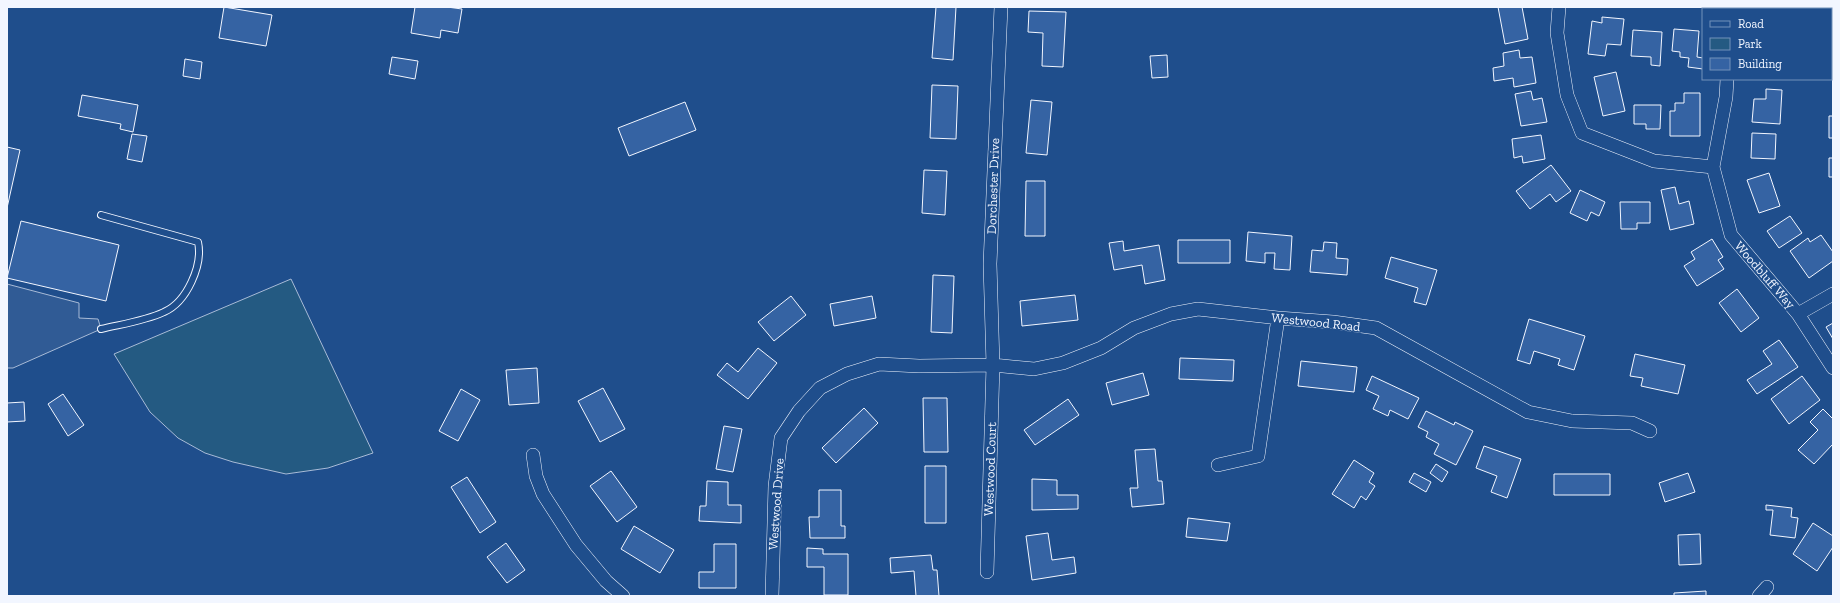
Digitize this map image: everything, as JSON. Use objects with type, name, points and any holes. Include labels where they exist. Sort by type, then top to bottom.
[{"type":"street","name":"Dorchester Drive","points":[[993,365],[990,264],[1000,7]]},
{"type":"street","points":[[1559,7],[1557,33],[1567,94],[1582,133],[1654,161],[1713,167]]},
{"type":"street","name":"Woodbluff Way","points":[[1727,80],[1726,98],[1713,167],[1731,235],[1798,314],[1833,368]]},
{"type":"street","points":[[1798,314],[1833,294]]},
{"type":"street","name":"Westwood Road","points":[[993,365],[1034,369],[1063,363],[1101,348],[1134,328],[1171,314],[1198,309],[1278,318],[1333,322],[1376,328],[1528,412],[1572,421],[1632,422],[1650,431]]},
{"type":"street","points":[[1218,465],[1258,456],[1278,318]]},
{"type":"street","name":"Westwood Drive","points":[[772,596],[774,486],[781,438],[799,411],[820,388],[847,374],[879,364],[919,366],[993,365]]},
{"type":"street","name":"Westwood Court","points":[[987,572],[993,365]]},
{"type":"street","points":[[533,456],[536,476],[543,494],[576,545],[606,581],[623,596]]},
{"type":"lane","points":[[101,215],[198,242],[200,252],[194,277],[183,296],[165,312],[102,329]]},
{"type":"green space","points":[[291,279],[373,453],[328,468],[286,474],[233,462],[205,453],[178,438],[150,412],[114,354]]},
{"type":"shaded area","points":[[7,284],[79,303],[79,318],[98,319],[101,329],[13,368],[7,368]]},
{"type":"building","points":[[224,7],[272,15],[266,46],[219,38]]},
{"type":"building","points":[[415,7],[447,7],[462,9],[458,33],[441,30],[440,38],[411,33]]},
{"type":"building","points":[[936,7],[956,7],[953,60],[932,58]]},
{"type":"building","points":[[1498,7],[1522,7],[1528,39],[1505,44]]},
{"type":"building","points":[[1783,7],[1812,7],[1812,8]]},
{"type":"building","points":[[1029,11],[1066,12],[1063,67],[1042,66],[1043,33],[1028,32]]},
{"type":"building","points":[[1602,17],[1624,19],[1621,45],[1607,44],[1605,56],[1588,54],[1592,21],[1602,23]]},
{"type":"building","points":[[1674,29],[1699,31],[1697,57],[1702,58],[1702,69],[1688,67],[1689,58],[1680,57],[1680,52],[1672,51]]},
{"type":"building","points":[[1633,30],[1662,32],[1660,66],[1651,65],[1651,57],[1631,56]]},
{"type":"building","points":[[1832,33],[1833,33],[1832,58]]},
{"type":"building","points":[[1519,50],[1520,58],[1532,57],[1536,83],[1514,87],[1513,78],[1494,81],[1493,68],[1504,66],[1503,53]]},
{"type":"building","points":[[1167,55],[1168,77],[1152,78],[1150,56]]},
{"type":"building","points":[[392,57],[418,61],[415,79],[389,74]]},
{"type":"building","points":[[185,59],[202,62],[200,79],[183,76]]},
{"type":"building","points":[[1616,72],[1625,111],[1603,116],[1594,77]]},
{"type":"building","points":[[932,85],[958,86],[956,139],[930,138]]},
{"type":"building","points":[[1766,89],[1782,90],[1780,124],[1752,122],[1754,99],[1766,99]]},
{"type":"building","points":[[1531,91],[1533,100],[1542,98],[1547,122],[1521,126],[1515,94]]},
{"type":"building","points":[[1684,93],[1700,93],[1700,136],[1670,136],[1670,111],[1675,111],[1675,103],[1684,103]]},
{"type":"building","points":[[82,95],[138,105],[133,132],[120,129],[121,124],[78,116]]},
{"type":"building","points":[[1031,100],[1052,102],[1047,155],[1026,153]]},
{"type":"building","points":[[685,102],[696,130],[629,156],[618,128]]},
{"type":"building","points":[[1634,105],[1661,105],[1660,129],[1646,129],[1646,124],[1634,124]]},
{"type":"building","points":[[1829,116],[1833,116],[1833,138],[1829,138]]},
{"type":"building","points":[[1752,133],[1776,134],[1775,159],[1751,158]]},
{"type":"building","points":[[132,134],[147,136],[142,162],[127,159]]},
{"type":"building","points":[[1541,135],[1545,159],[1523,163],[1522,156],[1514,158],[1512,139]]},
{"type":"building","points":[[7,147],[20,150],[7,208]]},
{"type":"building","points":[[1829,158],[1833,158],[1833,177],[1829,177]]},
{"type":"building","points":[[1551,165],[1571,191],[1556,202],[1550,194],[1530,209],[1516,191]]},
{"type":"building","points":[[924,170],[947,171],[945,215],[922,213]]},
{"type":"building","points":[[1769,173],[1780,206],[1759,213],[1747,180]]},
{"type":"building","points":[[1026,181],[1045,181],[1045,236],[1025,236]]},
{"type":"building","points":[[1675,187],[1679,204],[1689,201],[1694,224],[1670,230],[1661,190]]},
{"type":"building","points":[[1580,190],[1605,202],[1599,216],[1591,212],[1587,221],[1570,213]]},
{"type":"building","points":[[1620,202],[1650,202],[1650,223],[1637,223],[1637,229],[1621,229]]},
{"type":"building","points":[[1790,216],[1802,233],[1779,248],[1767,231]]},
{"type":"building","points":[[21,221],[119,245],[106,301],[7,278]]},
{"type":"building","points":[[1248,232],[1292,236],[1290,270],[1274,269],[1275,253],[1265,253],[1265,263],[1246,261]]},
{"type":"building","points":[[1821,235],[1833,252],[1833,261],[1809,278],[1790,251],[1808,238],[1810,242]]},
{"type":"building","points":[[1712,239],[1723,257],[1718,260],[1724,269],[1697,286],[1684,266],[1695,259],[1691,252]]},
{"type":"building","points":[[1178,240],[1230,240],[1230,263],[1178,263]]},
{"type":"building","points":[[1123,241],[1124,251],[1159,245],[1165,280],[1145,284],[1142,265],[1114,270],[1109,243]]},
{"type":"building","points":[[1324,242],[1337,243],[1336,258],[1348,259],[1347,275],[1310,272],[1312,250],[1323,251]]},
{"type":"building","points":[[1391,257],[1437,270],[1426,305],[1414,302],[1418,288],[1385,278]]},
{"type":"building","points":[[933,275],[954,276],[952,333],[931,332]]},
{"type":"building","points":[[1737,289],[1759,318],[1741,332],[1719,303]]},
{"type":"building","points":[[1075,295],[1078,320],[1022,326],[1020,301]]},
{"type":"building","points":[[791,296],[806,315],[774,341],[758,322]]},
{"type":"building","points":[[872,296],[876,318],[834,326],[830,304]]},
{"type":"building","points":[[1529,319],[1585,336],[1574,370],[1558,365],[1560,359],[1534,351],[1530,364],[1517,360]]},
{"type":"building","points":[[1833,323],[1833,339],[1826,327]]},
{"type":"building","points":[[1779,340],[1798,367],[1757,394],[1747,380],[1772,364],[1763,351]]},
{"type":"building","points":[[758,348],[777,363],[748,399],[717,375],[727,363],[738,372]]},
{"type":"building","points":[[1635,354],[1685,365],[1678,394],[1641,386],[1643,378],[1630,376]]},
{"type":"building","points":[[1180,358],[1234,360],[1233,381],[1179,379]]},
{"type":"building","points":[[1301,361],[1357,367],[1354,392],[1298,386]]},
{"type":"building","points":[[537,368],[539,403],[509,405],[506,370]]},
{"type":"building","points":[[1143,373],[1149,395],[1112,405],[1106,383]]},
{"type":"building","points":[[1372,376],[1419,398],[1408,419],[1390,410],[1388,416],[1373,409],[1379,396],[1366,390]]},
{"type":"building","points":[[1802,376],[1820,400],[1789,424],[1771,399]]},
{"type":"building","points":[[603,388],[625,429],[600,442],[578,401]]},
{"type":"building","points":[[461,389],[480,400],[458,441],[439,431]]},
{"type":"building","points":[[63,394],[84,425],[68,436],[48,404]]},
{"type":"building","points":[[923,398],[947,398],[948,452],[924,452]]},
{"type":"building","points":[[1068,399],[1079,415],[1035,445],[1024,430]]},
{"type":"building","points":[[24,402],[25,421],[7,422],[7,403]]},
{"type":"building","points":[[864,408],[878,423],[836,463],[822,448]]},
{"type":"building","points":[[1823,409],[1833,419],[1833,444],[1814,464],[1798,450],[1818,430],[1810,422]]},
{"type":"building","points":[[1426,411],[1454,425],[1455,422],[1473,431],[1456,465],[1434,454],[1439,444],[1426,437],[1428,432],[1418,427]]},
{"type":"building","points":[[724,426],[742,429],[733,472],[716,469]]},
{"type":"building","points":[[1484,446],[1521,459],[1507,498],[1491,492],[1497,476],[1476,468]]},
{"type":"building","points":[[1155,449],[1158,481],[1162,481],[1164,504],[1132,507],[1130,488],[1138,488],[1135,450]]},
{"type":"building","points":[[1354,460],[1374,473],[1369,482],[1375,486],[1366,500],[1361,496],[1354,508],[1332,494]]},
{"type":"building","points":[[1436,464],[1448,472],[1442,482],[1430,473]]},
{"type":"building","points":[[925,466],[946,466],[946,523],[925,523]]},
{"type":"building","points":[[611,471],[637,507],[617,522],[590,486]]},
{"type":"building","points":[[1414,473],[1431,482],[1426,492],[1409,482]]},
{"type":"building","points":[[1688,473],[1695,492],[1665,502],[1659,483]]},
{"type":"building","points":[[1554,474],[1610,474],[1610,495],[1554,495]]},
{"type":"building","points":[[467,477],[496,522],[480,533],[451,487]]},
{"type":"building","points":[[1032,479],[1057,480],[1057,495],[1078,495],[1078,509],[1032,510]]},
{"type":"building","points":[[707,481],[728,482],[728,505],[741,505],[741,523],[699,521],[700,506],[706,506]]},
{"type":"building","points":[[819,490],[841,490],[841,526],[845,526],[845,538],[810,538],[809,517],[819,517]]},
{"type":"building","points":[[1766,505],[1792,508],[1791,517],[1798,518],[1795,538],[1770,535],[1773,510],[1766,510]]},
{"type":"building","points":[[1188,518],[1230,523],[1227,541],[1186,537]]},
{"type":"building","points":[[1813,523],[1833,536],[1833,547],[1817,571],[1793,554]]},
{"type":"building","points":[[634,526],[674,550],[660,573],[621,549]]},
{"type":"building","points":[[1048,533],[1052,560],[1074,557],[1076,573],[1032,580],[1026,536]]},
{"type":"building","points":[[1700,534],[1701,564],[1679,565],[1678,535]]},
{"type":"building","points":[[506,543],[525,570],[507,583],[487,557]]},
{"type":"building","points":[[714,544],[736,544],[736,588],[699,588],[699,572],[714,572]]},
{"type":"building","points":[[807,548],[823,549],[823,554],[848,554],[848,595],[824,595],[824,567],[807,567]]},
{"type":"building","points":[[931,555],[933,570],[937,570],[939,596],[916,596],[914,571],[891,573],[890,558]]},
{"type":"building","points":[[1706,591],[1706,596],[1674,596],[1674,593]]}]
